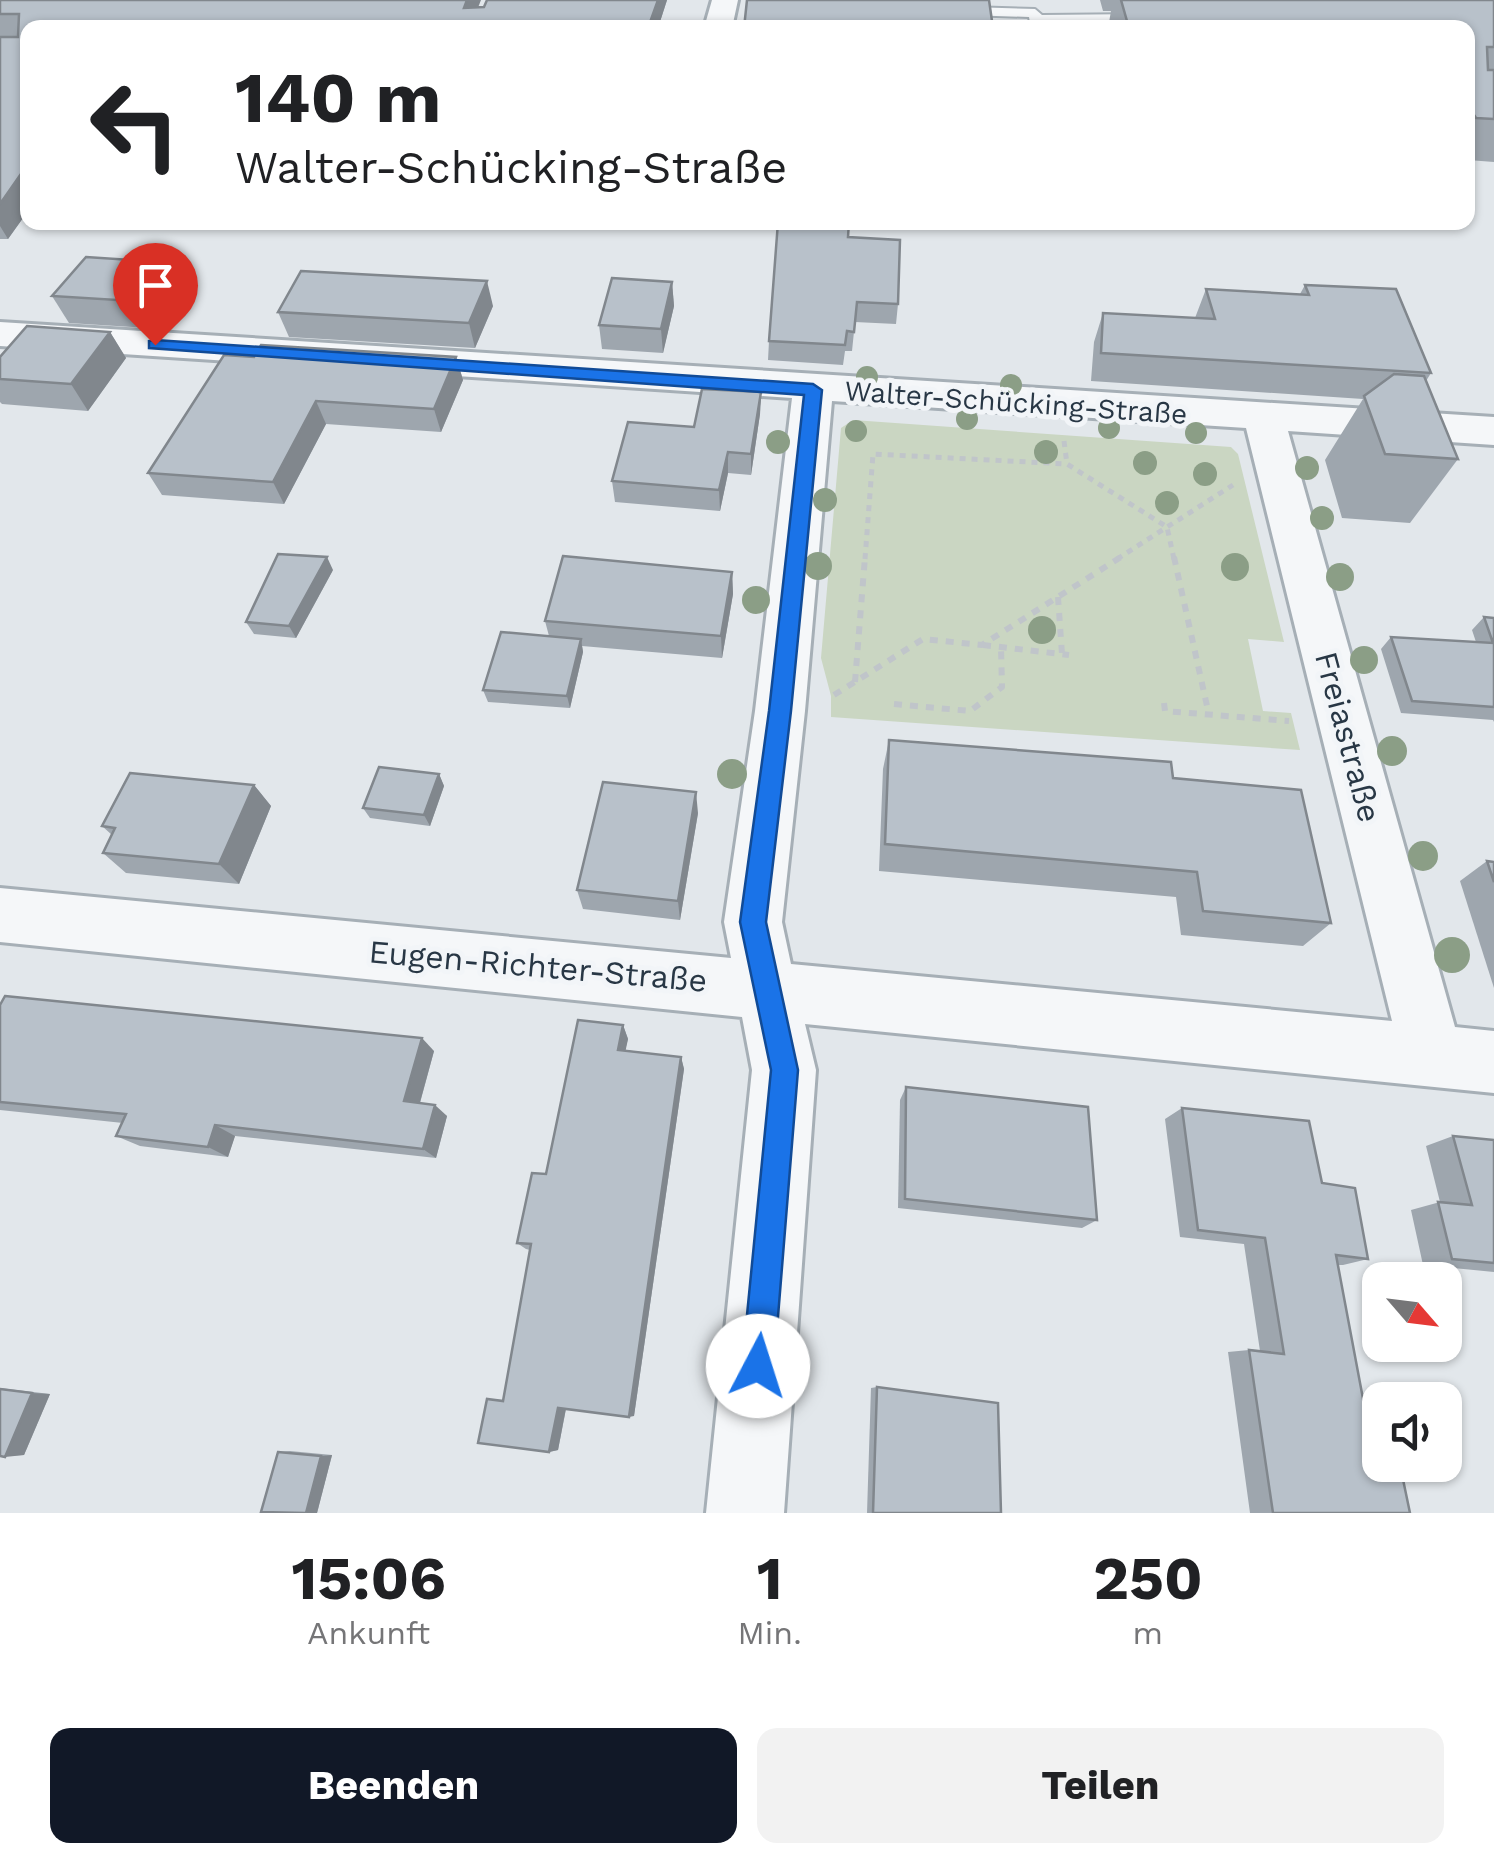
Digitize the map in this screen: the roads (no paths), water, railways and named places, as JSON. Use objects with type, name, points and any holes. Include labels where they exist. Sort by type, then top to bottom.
[{"type":"street","name":"Walter-Schücking-Straße","points":[[0,334],[1061,405],[1269,433],[1494,432]]},
{"type":"street","points":[[745,1513],[784,1070],[753,922],[778,731],[813,390]]},
{"type":"street","name":"Freiastraße","points":[[1269,433],[1432,1056]]},
{"type":"street","name":"Eugen-Richter-Straße","points":[[0,915],[1494,1062]]},
{"type":"lane","points":[[900,0],[937,10],[1035,13],[1036,20]]},
{"type":"lane","points":[[1108,20],[1156,18]]}]
